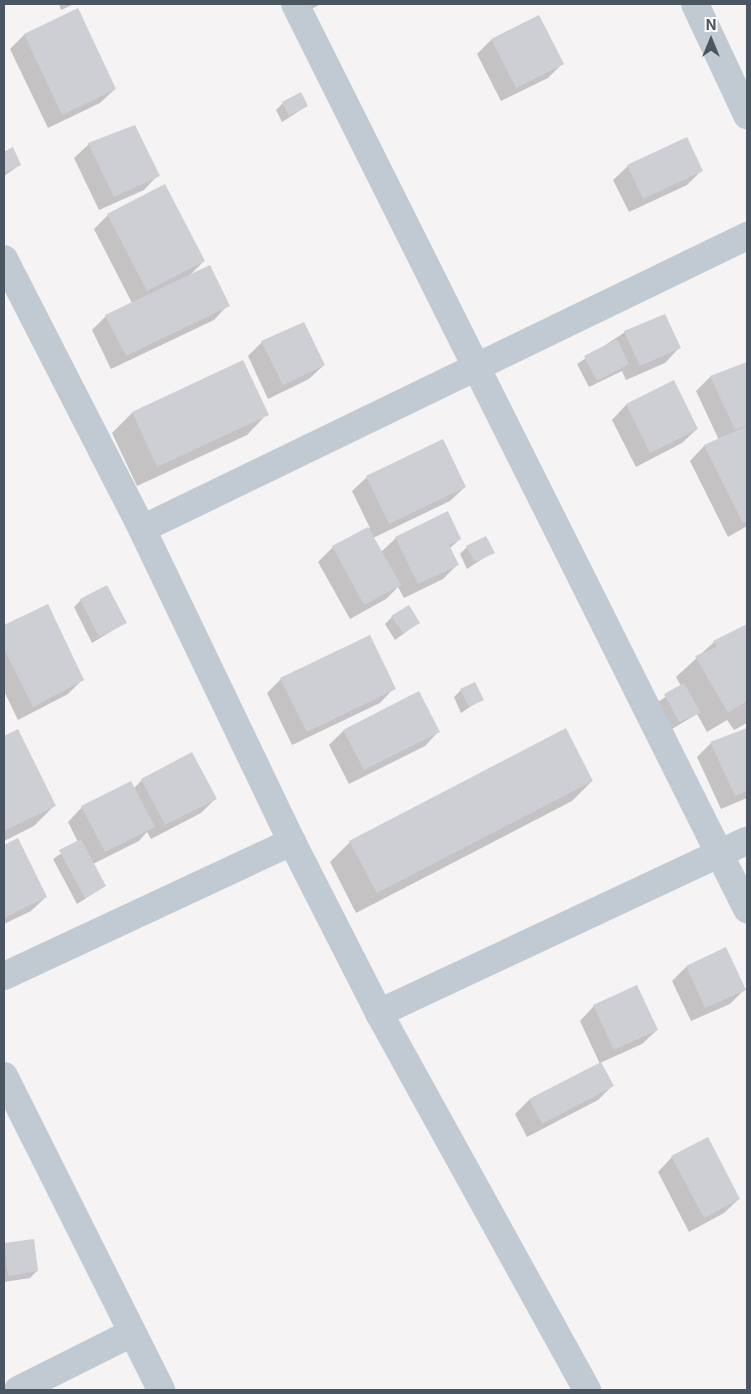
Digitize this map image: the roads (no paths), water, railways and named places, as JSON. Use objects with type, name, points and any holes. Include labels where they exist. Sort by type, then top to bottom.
[{"type":"street","points":[[295,4],[747,909]]},
{"type":"street","points":[[695,4],[747,115]]},
{"type":"street","points":[[142,529],[747,236]]},
{"type":"street","points":[[4,259],[14,302],[142,529],[292,842],[379,1013],[587,1390]]},
{"type":"street","points":[[379,1013],[747,841]]},
{"type":"street","points":[[4,976],[292,842]]},
{"type":"street","points":[[4,1076],[161,1390]]},
{"type":"street","points":[[18,1390],[132,1333]]}]
